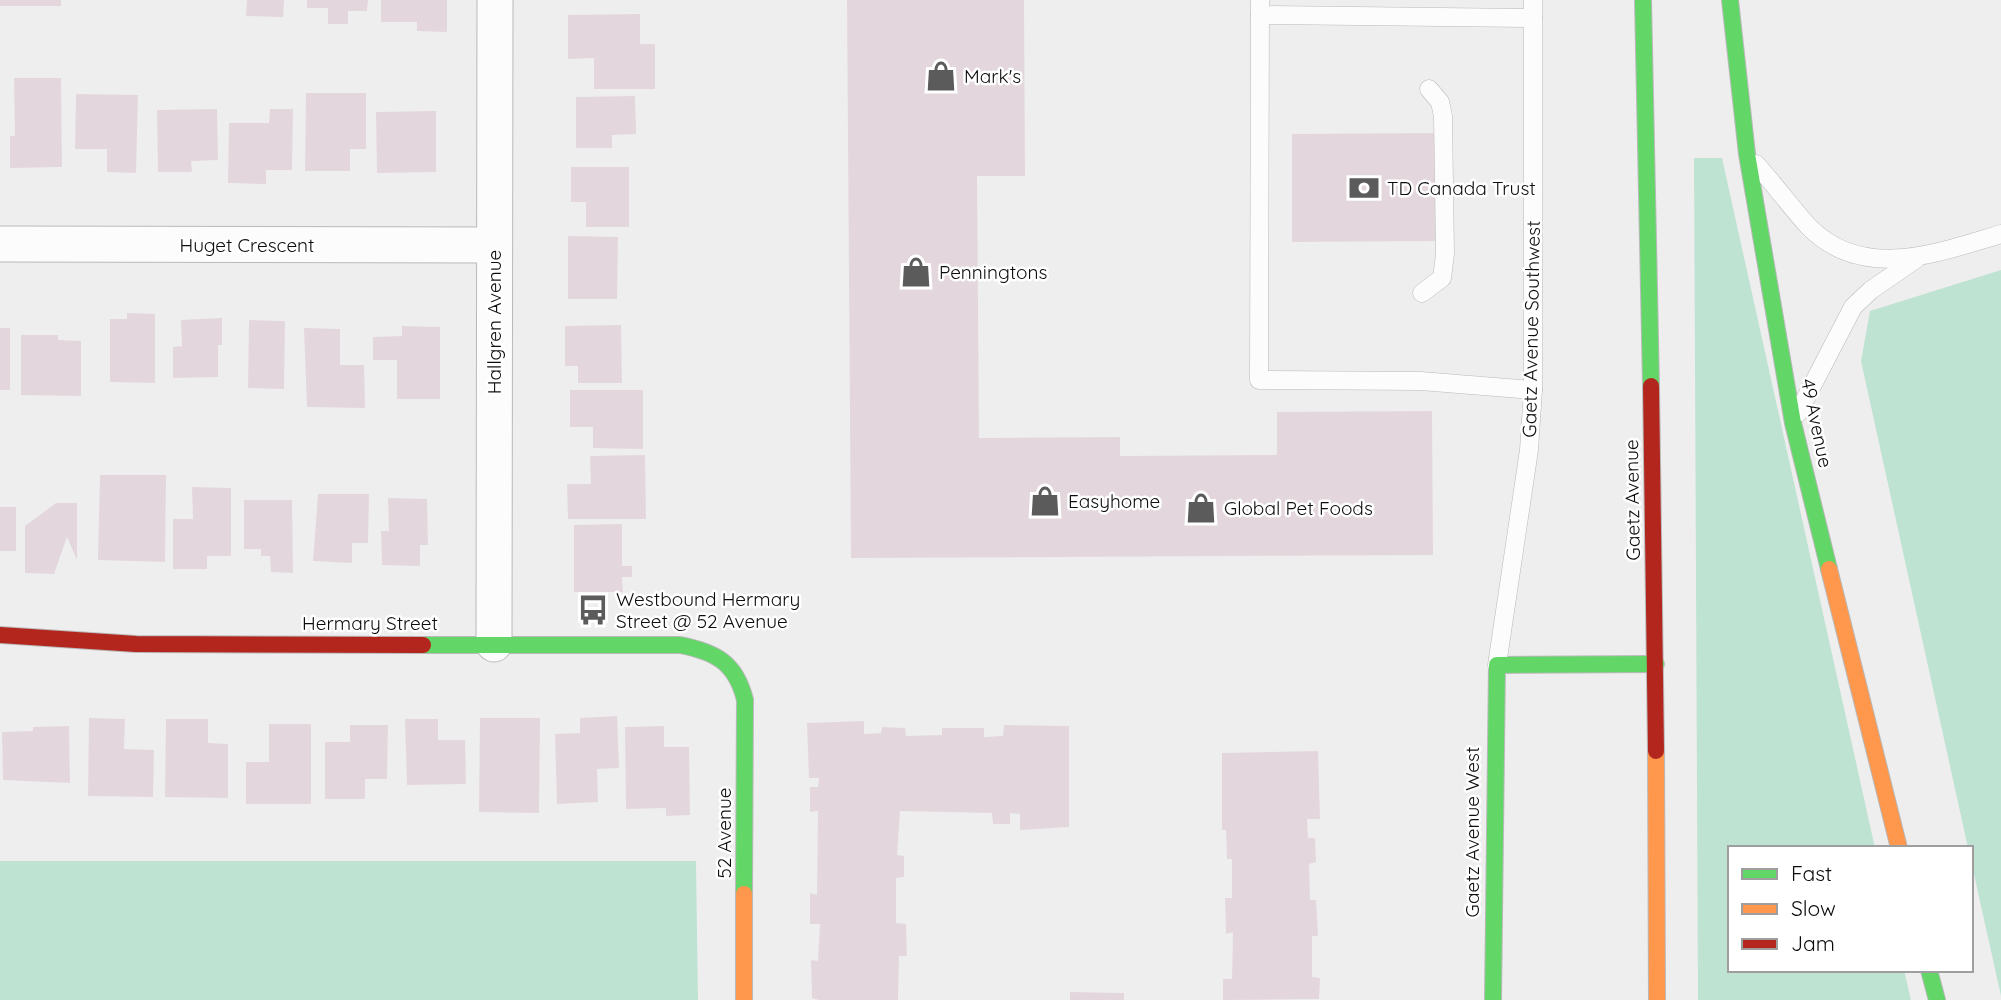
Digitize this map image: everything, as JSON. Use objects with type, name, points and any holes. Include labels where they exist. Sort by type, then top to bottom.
[{"type":"main road","name":"Gaetz Avenue","points":[[1643,0],[1656,664],[1657,1000]]},
{"type":"main road","name":"49 Avenue","points":[[1730,0],[1747,154],[1793,423],[1899,846]]},
{"type":"main road","name":"Hermary Street","points":[[0,635],[136,644],[680,645],[713,653],[735,668]]},
{"type":"main road","points":[[1497,664],[1656,664]]},
{"type":"main road","name":"Gaetz Avenue West","points":[[1493,1000],[1493,727],[1497,664]]},
{"type":"main road","name":"52 Avenue","points":[[735,668],[745,700],[744,1000]]},
{"type":"main road","points":[[1930,972],[1937,1000]]},
{"type":"street","name":"Hallgren Avenue","points":[[494,644],[495,0]]},
{"type":"street","name":"Huget Crescent","points":[[0,244],[494,245]]},
{"type":"lane","points":[[1533,9],[1260,7],[1259,380],[1421,381],[1533,390]]},
{"type":"lane","name":"Gaetz Avenue Southwest","points":[[1497,664],[1528,450],[1533,390],[1533,9]]},
{"type":"lane","points":[[1422,293],[1442,278],[1444,254],[1443,116],[1440,102],[1429,89]]},
{"type":"lane","points":[[1747,154],[1808,226],[1838,249],[1879,259],[1917,259],[2001,234]]},
{"type":"lane","points":[[1793,423],[1853,307],[1871,290],[1917,259]]},
{"type":"green space","points":[[1694,158],[1722,158],[1875,846],[1728,846],[1728,972],[1904,972],[1911,1000],[1698,1000]]},
{"type":"green space","points":[[2001,270],[2001,996],[1973,870],[1973,846],[1968,846],[1861,361],[1870,311]]},
{"type":"green space","points":[[0,861],[696,861],[698,1000],[0,1000]]},
{"type":"building","points":[[0,0],[61,0],[61,6],[0,6]]},
{"type":"building","points":[[247,0],[284,0],[283,17],[246,16]]},
{"type":"building","points":[[307,0],[368,0],[367,11],[348,11],[348,24],[328,24],[328,8],[307,8]]},
{"type":"building","points":[[381,0],[447,0],[447,32],[417,31],[417,22],[381,22]]},
{"type":"building","points":[[847,0],[1024,0],[1025,176],[977,176],[979,438],[1120,437],[1120,456],[1277,455],[1277,412],[1432,411],[1433,555],[851,558]]},
{"type":"building","points":[[640,14],[640,44],[655,44],[655,89],[594,89],[594,58],[568,59],[568,15]]},
{"type":"building","points":[[14,78],[61,78],[62,167],[10,168],[10,136],[15,136]]},
{"type":"building","points":[[306,93],[366,93],[366,149],[350,149],[350,171],[305,171]]},
{"type":"building","points":[[76,94],[138,95],[136,173],[107,172],[107,149],[75,149]]},
{"type":"building","points":[[635,96],[636,134],[612,135],[612,148],[576,148],[576,97]]},
{"type":"building","points":[[217,109],[218,160],[191,161],[192,172],[158,172],[157,110]]},
{"type":"building","points":[[270,109],[293,109],[292,170],[266,170],[266,184],[228,183],[229,123],[269,123]]},
{"type":"building","points":[[436,111],[436,172],[377,173],[376,112]]},
{"type":"building","name":"TD Canada Trust","points":[[1436,133],[1437,241],[1292,242],[1292,134]]},
{"type":"building","points":[[571,167],[629,167],[629,227],[586,227],[586,202],[571,202]]},
{"type":"building","points":[[568,236],[618,237],[617,299],[568,299]]},
{"type":"building","points":[[127,313],[155,314],[155,383],[110,382],[110,319],[127,319]]},
{"type":"building","points":[[222,318],[222,345],[218,345],[218,377],[173,378],[173,347],[182,346],[181,320]]},
{"type":"building","points":[[249,320],[285,321],[284,389],[248,388]]},
{"type":"building","points":[[621,325],[622,383],[578,383],[578,366],[565,366],[565,326]]},
{"type":"building","points":[[402,326],[440,327],[440,399],[397,399],[397,360],[373,360],[373,337],[402,336]]},
{"type":"building","points":[[0,328],[10,328],[10,390],[0,390]]},
{"type":"building","points":[[304,328],[340,329],[340,365],[364,365],[365,408],[307,407]]},
{"type":"building","points":[[21,335],[58,335],[58,340],[81,341],[81,396],[21,395]]},
{"type":"building","points":[[570,390],[643,390],[643,449],[593,448],[593,427],[570,427]]},
{"type":"building","points":[[645,455],[646,519],[568,519],[567,484],[591,484],[590,456]]},
{"type":"building","points":[[100,475],[166,475],[165,562],[98,560]]},
{"type":"building","points":[[192,487],[231,488],[231,556],[207,556],[207,569],[173,569],[173,519],[193,519]]},
{"type":"building","points":[[318,494],[369,494],[368,543],[352,543],[352,563],[313,561]]},
{"type":"building","points":[[388,498],[427,499],[428,545],[420,545],[420,566],[382,565],[381,531],[389,531]]},
{"type":"building","points":[[244,500],[292,500],[293,573],[271,572],[270,556],[261,556],[261,549],[244,549]]},
{"type":"building","points":[[56,503],[77,503],[77,560],[67,537],[54,574],[25,573],[25,526]]},
{"type":"building","points":[[0,507],[16,507],[16,551],[0,551]]},
{"type":"building","points":[[622,524],[622,566],[632,566],[632,577],[622,577],[623,592],[574,592],[574,525]]},
{"type":"building","points":[[617,716],[619,768],[597,769],[598,802],[557,804],[555,734],[580,733],[580,718]]},
{"type":"building","points":[[89,718],[125,719],[124,749],[154,750],[153,797],[88,796]]},
{"type":"building","points":[[480,718],[540,718],[539,813],[479,812]]},
{"type":"building","points":[[166,719],[208,719],[208,743],[228,744],[228,798],[165,797]]},
{"type":"building","points":[[405,719],[438,719],[438,740],[465,740],[466,784],[407,785]]},
{"type":"building","points":[[864,721],[864,734],[881,733],[882,727],[905,728],[906,736],[942,735],[942,728],[984,728],[984,737],[1003,736],[1004,725],[1069,726],[1069,827],[1020,830],[1020,814],[1010,813],[1010,824],[993,824],[992,813],[900,811],[897,855],[904,856],[904,877],[896,878],[896,923],[906,924],[907,956],[899,956],[898,1000],[819,1000],[812,998],[811,960],[818,961],[820,924],[810,924],[810,893],[817,895],[818,811],[810,812],[810,787],[818,787],[819,778],[809,778],[807,723]]},
{"type":"building","points":[[269,724],[311,724],[311,804],[246,804],[246,762],[269,762]]},
{"type":"building","points":[[350,725],[388,725],[387,779],[365,779],[365,799],[325,799],[325,742],[350,742]]},
{"type":"building","points":[[69,726],[70,783],[3,780],[2,732],[33,731],[33,727]]},
{"type":"building","points":[[664,726],[664,747],[689,747],[690,815],[666,816],[666,808],[626,809],[625,727]]},
{"type":"building","points":[[1318,751],[1320,819],[1307,819],[1308,838],[1315,838],[1316,862],[1309,864],[1310,900],[1316,900],[1318,936],[1312,936],[1312,977],[1320,978],[1319,999],[1223,1000],[1223,979],[1232,979],[1233,932],[1226,934],[1225,898],[1232,898],[1232,859],[1227,859],[1226,830],[1222,830],[1222,753]]},
{"type":"building","points":[[1070,992],[1124,993],[1124,1000],[1070,1000]]},
{"type":"traffic: fast","points":[[1643,0],[1651,386]]},
{"type":"traffic: fast","points":[[1730,0],[1747,154],[1793,423],[1829,569]]},
{"type":"traffic: fast","points":[[423,645],[680,645],[704,651],[723,661],[736,677],[745,700],[744,894]]},
{"type":"traffic: fast","points":[[1493,1000],[1497,665],[1656,664]]},
{"type":"traffic: fast","points":[[1930,972],[1937,1000]]},
{"type":"traffic: slow","points":[[1829,569],[1898,846]]},
{"type":"traffic: slow","points":[[1656,751],[1657,1000]]},
{"type":"traffic: slow","points":[[744,894],[744,1000]]},
{"type":"traffic: jam","points":[[1651,386],[1656,751]]},
{"type":"traffic: jam","points":[[0,635],[136,644],[423,645]]},
{"type":"place","name":"Mark's","points":[[941,76]]},
{"type":"place","name":"TD Canada Trust","points":[[1364,188]]},
{"type":"place","name":"Penningtons","points":[[916,272]]},
{"type":"place","name":"Easyhome","points":[[1045,501]]},
{"type":"place","name":"Global Pet Foods","points":[[1201,508]]},
{"type":"place","name":"Westbound Hermary Street @ 52 Avenue","points":[[593,610]]}]
